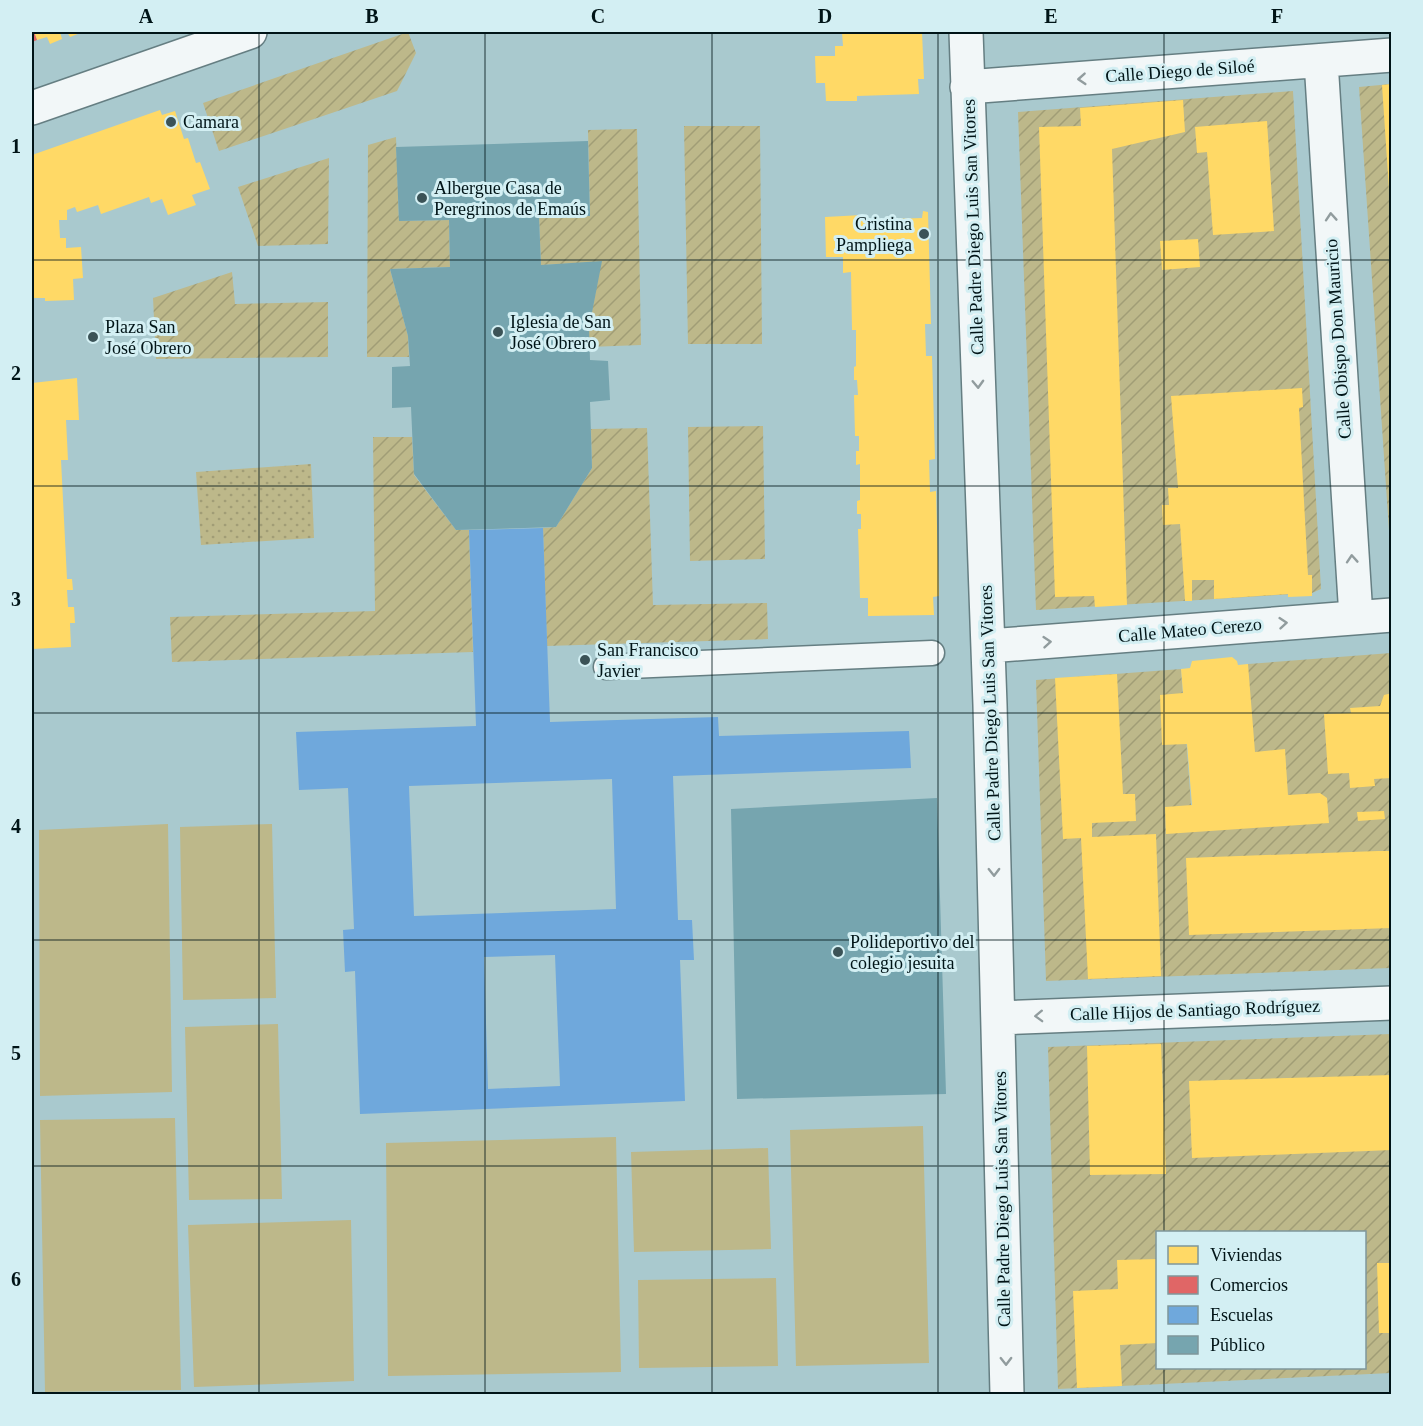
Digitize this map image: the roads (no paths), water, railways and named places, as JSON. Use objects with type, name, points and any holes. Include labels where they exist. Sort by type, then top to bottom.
[{"type":"street","points":[[32,108],[250,32]]},
{"type":"street","name":"Calle Padre Diego Luis San Vitores","points":[[966,32],[988,646],[1007,1395]]},
{"type":"street","name":"Calle Diego de Siloé","points":[[968,87],[1392,55]]},
{"type":"street","name":"Calle Obispo Don Mauricio","points":[[1321,61],[1356,617]]},
{"type":"street","name":"Calle Mateo Cerezo","points":[[988,646],[1392,615]]},
{"type":"street","name":"Calle Hijos de Santiago Rodríguez","points":[[998,1018],[1392,1003]]},
{"type":"lane","points":[[606,667],[932,653]]},
{"type":"place","name":"Camara","points":[[171,122]]},
{"type":"place","name":"Albergue Casa de Peregrinos de Emaús","points":[[422,198]]},
{"type":"place","name":"Cristina Pampliega","points":[[924,234]]},
{"type":"place","name":"Iglesia de San José Obrero","points":[[498,332]]},
{"type":"place","name":"Plaza San José Obrero","points":[[93,337]]},
{"type":"place","name":"San Francisco Javier","points":[[585,660]]},
{"type":"place","name":"Polideportivo del colegio jesuita","points":[[838,952]]}]
